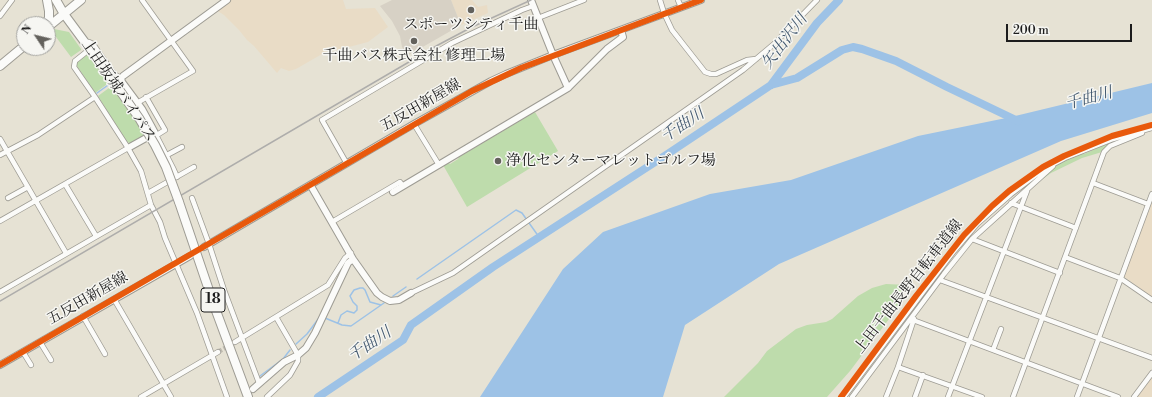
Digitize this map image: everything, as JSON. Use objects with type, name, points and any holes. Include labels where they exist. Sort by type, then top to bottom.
[{"type":"highway","points":[[47,0],[49,16]]},
{"type":"highway","name":"18","points":[[56,0],[64,14]]},
{"type":"highway","points":[[56,20],[82,0]]},
{"type":"highway","name":"上田坂城バイパス","points":[[64,14],[85,42],[92,47],[109,75],[139,118],[166,167],[248,397]]},
{"type":"highway","points":[[0,66],[16,53]]},
{"type":"street","points":[[0,16],[12,0]]},
{"type":"street","points":[[137,103],[193,71],[142,0]]},
{"type":"street","points":[[121,78],[227,0]]},
{"type":"street","points":[[538,18],[584,0]]},
{"type":"street","points":[[660,0],[672,30],[705,72],[716,74],[747,60],[756,59]]},
{"type":"street","points":[[678,0],[681,7]]},
{"type":"street","name":"五反田新屋線","points":[[206,246],[311,186],[414,124],[491,81],[553,55],[701,0]]},
{"type":"street","points":[[311,186],[352,256],[375,290],[382,297],[390,301],[396,301],[453,273],[743,70],[774,44],[817,0]]},
{"type":"street","points":[[347,164],[322,120],[452,44],[522,10],[532,3],[568,88]]},
{"type":"street","points":[[393,192],[568,88],[607,49],[623,37],[621,30]]},
{"type":"street","points":[[176,177],[156,134],[122,82],[121,78],[114,74],[92,47],[73,64],[76,71],[96,97],[141,171],[151,204],[160,222],[165,238],[196,312],[227,397]]},
{"type":"street","points":[[0,155],[38,135],[96,97]]},
{"type":"street","points":[[0,221],[128,148],[165,130],[146,97]]},
{"type":"street","points":[[414,124],[439,165]]},
{"type":"street","points":[[844,397],[954,251],[978,224],[1010,194],[1033,176],[1078,152],[1113,139],[1151,128]]},
{"type":"street","points":[[1013,397],[1104,152],[1110,146],[1151,128]]},
{"type":"street","points":[[0,139],[66,254]]},
{"type":"street","points":[[167,155],[182,147]]},
{"type":"street","points":[[852,397],[944,274],[972,240],[1055,164]]},
{"type":"street","points":[[148,193],[194,167]]},
{"type":"street","points":[[332,222],[400,182],[403,186]]},
{"type":"street","points":[[1093,183],[1148,204]]},
{"type":"street","points":[[65,184],[96,236]]},
{"type":"street","points":[[8,198],[28,187]]},
{"type":"street","points":[[948,397],[1028,189]]},
{"type":"street","points":[[1077,397],[1152,194]]},
{"type":"street","points":[[192,198],[206,246],[259,383]]},
{"type":"street","points":[[1012,203],[1076,228]]},
{"type":"street","points":[[0,292],[151,204]]},
{"type":"street","points":[[972,240],[1060,272]]},
{"type":"street","points":[[944,274],[954,251]]},
{"type":"street","name":"五反田新屋線","points":[[0,365],[83,316],[190,256]]},
{"type":"street","points":[[235,342],[328,285],[345,258],[352,256]]},
{"type":"street","points":[[253,389],[284,362],[298,355],[306,348],[323,317],[352,256]]},
{"type":"street","points":[[1066,257],[1120,278],[1152,300]]},
{"type":"street","points":[[940,280],[1152,358]]},
{"type":"street","points":[[886,397],[898,367],[915,313],[918,297]]},
{"type":"street","points":[[114,299],[171,397]]},
{"type":"street","points":[[83,316],[105,354]]},
{"type":"street","points":[[267,397],[290,375],[298,361],[298,355],[276,317]]},
{"type":"street","points":[[913,320],[1118,397]]},
{"type":"street","points":[[993,350],[1001,329]]},
{"type":"street","points":[[40,342],[50,360]]},
{"type":"street","points":[[23,352],[31,365]]},
{"type":"street","points":[[141,397],[218,352]]},
{"type":"street","points":[[898,367],[982,397]]},
{"type":"street","points":[[1134,397],[1152,373]]},
{"type":"street","points":[[915,397],[923,376]]},
{"type":"shaded area","points":[[230,0],[343,0],[346,9],[375,8],[388,27],[368,42],[337,50],[329,50],[296,69],[289,71],[281,68],[277,73],[239,30],[224,15],[216,10]]},
{"type":"shaded area","points":[[392,0],[451,0],[461,25],[407,56],[402,47],[400,36],[392,21],[380,6]]},
{"type":"shaded area","name":"スポーツシティ千曲","points":[[451,0],[472,0],[478,7],[487,5],[488,13],[461,25]]},
{"type":"shaded area","points":[[1152,199],[1152,297],[1123,276]]},
{"type":"shaded area","points":[[1152,375],[1152,397],[1137,397]]},
{"type":"green space","points":[[56,29],[69,32],[81,49],[71,57],[56,37]]},
{"type":"green space","points":[[87,55],[90,56],[110,82],[95,93],[77,66],[77,61]]},
{"type":"green space","points":[[113,85],[146,135],[131,143],[126,141],[98,96]]},
{"type":"green space","name":"浄化センターマレットゴルフ場","points":[[535,112],[558,151],[467,207],[443,165],[448,162],[450,164],[459,157]]},
{"type":"green space","points":[[1109,143],[1102,152],[1082,158],[1051,173],[1037,183],[1057,164],[1078,154],[1084,154]]},
{"type":"green space","points":[[886,284],[907,285],[901,303],[850,371],[827,397],[724,397],[758,363],[767,351],[796,329],[807,325],[826,322],[832,319],[858,296],[872,288]]},
{"type":"water","points":[[1152,83],[1152,113],[1061,141],[779,264],[685,325],[663,397],[480,397],[563,269],[603,232],[710,194],[791,180],[918,136],[1011,117]]},
{"type":"waterway","name":"矢出沢川","points":[[771,85],[817,23],[839,0]]},
{"type":"waterway","name":"千曲川","points":[[318,397],[403,340],[411,325],[493,267],[771,85],[797,78],[842,50],[853,47],[896,61],[1018,121]]},
{"type":"waterway","points":[[97,93],[111,83]]},
{"type":"waterway","points":[[417,279],[516,210],[522,213],[539,237]]},
{"type":"waterway","points":[[393,296],[406,287]]},
{"type":"waterway","points":[[338,323],[341,315],[347,311],[354,313],[357,310],[357,306],[350,296],[354,290],[363,288],[370,302],[381,305]]},
{"type":"waterway","points":[[325,318],[342,325],[351,326],[384,303]]},
{"type":"waterway","points":[[296,344],[307,334],[319,318]]},
{"type":"waterway","points":[[260,376],[283,359],[290,350]]},
{"type":"tunnel","points":[[218,352],[230,345]]},
{"type":"railway","points":[[0,301],[438,45],[472,27],[531,0]]},
{"type":"cycle path","points":[[0,365],[472,91],[521,68],[701,0]]},
{"type":"cycle path","name":"上田千曲長野自転車道線","points":[[841,397],[916,296],[964,235],[1009,191],[1043,167],[1064,156],[1112,136],[1152,125]]},
{"type":"place","name":"スポーツシティ千曲","points":[[471,10]]},
{"type":"place","name":"千曲バス株式会社 修理工場","points":[[414,41]]},
{"type":"place","name":"浄化センターマレットゴルフ場","points":[[498,161]]}]
